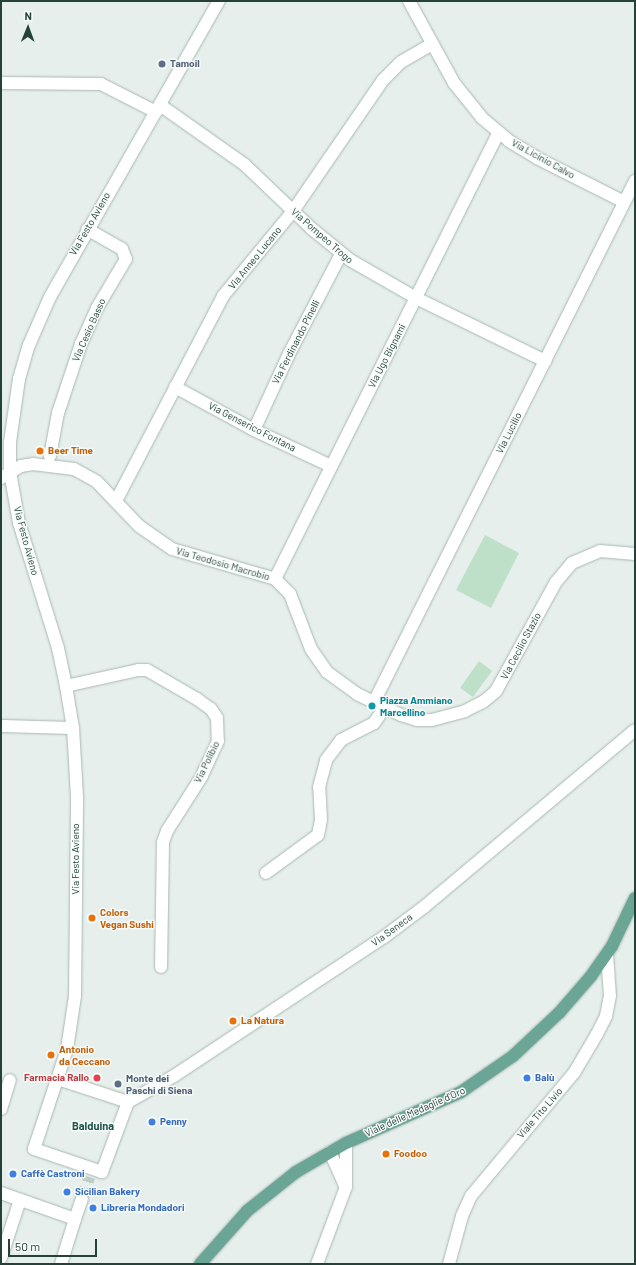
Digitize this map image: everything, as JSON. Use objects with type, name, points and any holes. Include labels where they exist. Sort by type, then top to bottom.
[{"type":"main road","name":"Viale delle Medaglie d'Oro","points":[[200,1264],[258,1201],[285,1180],[346,1143],[444,1101],[499,1068],[559,1013],[608,954],[635,898]]},
{"type":"street","name":"Via Festo Avieno","points":[[128,1102],[102,1172],[90,1173],[34,1149],[67,1049],[76,988],[77,797],[73,728],[58,648],[5,475],[15,399],[29,345],[50,297],[87,229],[158,109],[219,1]]},
{"type":"street","name":"Via Licinio Calvo","points":[[409,1],[432,44],[468,102],[498,133],[537,158],[624,202]]},
{"type":"street","name":"Via Anneo Lucano","points":[[116,501],[223,296],[293,211],[386,76],[401,62],[432,44]]},
{"type":"street","name":"Via Pompeo Trogo","points":[[1,82],[74,83],[106,86],[158,109],[245,165],[341,254],[416,298],[545,361]]},
{"type":"street","name":"Via Ugo Bignami","points":[[275,579],[498,133]]},
{"type":"street","name":"Via Lucilio","points":[[384,707],[382,685],[635,181]]},
{"type":"street","name":"Via Cesio Basso","points":[[50,456],[58,413],[81,344],[97,308],[126,259],[123,250],[87,229]]},
{"type":"street","name":"Via Ferdinando Pinelli","points":[[254,430],[289,354],[341,254]]},
{"type":"street","name":"Via Genserico Fontana","points":[[175,386],[254,430],[331,466]]},
{"type":"street","name":"Via Teodosio Macrobio","points":[[5,475],[33,464],[70,468],[94,479],[144,530],[172,549],[275,579],[290,594],[311,649],[320,663],[340,683],[357,694],[384,707]]},
{"type":"street","name":"Via Cecilio Stazio","points":[[384,707],[413,720],[432,720],[455,715],[483,702],[496,691],[506,678],[545,601],[568,567],[582,557],[596,552],[617,550],[635,554]]},
{"type":"street","name":"Via Polibio","points":[[66,686],[138,670],[147,670],[197,699],[217,718],[218,741],[202,776],[167,831],[163,842],[161,967]]},
{"type":"street","points":[[266,873],[318,835],[321,820],[318,787],[326,760],[341,740],[374,723],[384,707]]},
{"type":"street","points":[[1,726],[73,728]]},
{"type":"street","name":"Via Seneca","points":[[128,1102],[174,1076],[389,933],[424,907],[635,730]]},
{"type":"street","name":"Viale Tito Livio","points":[[449,1264],[462,1216],[471,1196],[574,1073],[598,1034],[606,1016],[610,996],[608,954]]},
{"type":"street","points":[[58,1079],[128,1102]]},
{"type":"street","points":[[1,1109],[10,1080]]},
{"type":"street","points":[[316,1264],[346,1187],[346,1143]]},
{"type":"street","points":[[330,1152],[346,1187]]},
{"type":"street","points":[[1,1193],[75,1219]]},
{"type":"street","points":[[61,1264],[82,1199]]},
{"type":"street","points":[[1,1258],[20,1200]]},
{"type":"green space","points":[[485,535],[519,553],[491,608],[456,590]]},
{"type":"green space","points":[[479,661],[492,671],[473,697],[460,688]]},
{"type":"tunnel","points":[[82,1199],[89,1177]]},
{"type":"place","name":"Tamoil","points":[[162,64]]},
{"type":"place","name":"Beer Time","points":[[40,451]]},
{"type":"place","name":"Piazza Ammiano Marcellino","points":[[372,706]]},
{"type":"place","name":"Colors Vegan Sushi","points":[[92,918]]},
{"type":"place","name":"La Natura","points":[[233,1021]]},
{"type":"place","name":"Antonio da Ceccano","points":[[51,1055]]},
{"type":"place","name":"Farmacia Rallo","points":[[97,1078]]},
{"type":"place","name":"Balù","points":[[527,1078]]},
{"type":"place","name":"Monte dei Paschi di Siena","points":[[118,1084]]},
{"type":"place","name":"Penny","points":[[152,1122]]},
{"type":"place","name":"Foodoo","points":[[386,1154]]},
{"type":"place","name":"Caffè Castroni","points":[[13,1174]]},
{"type":"place","name":"Sicilian Bakery","points":[[67,1192]]},
{"type":"place","name":"Libreria Mondadori","points":[[93,1208]]},
{"type":"district","name":"Balduina","points":[[93,1126]]}]
